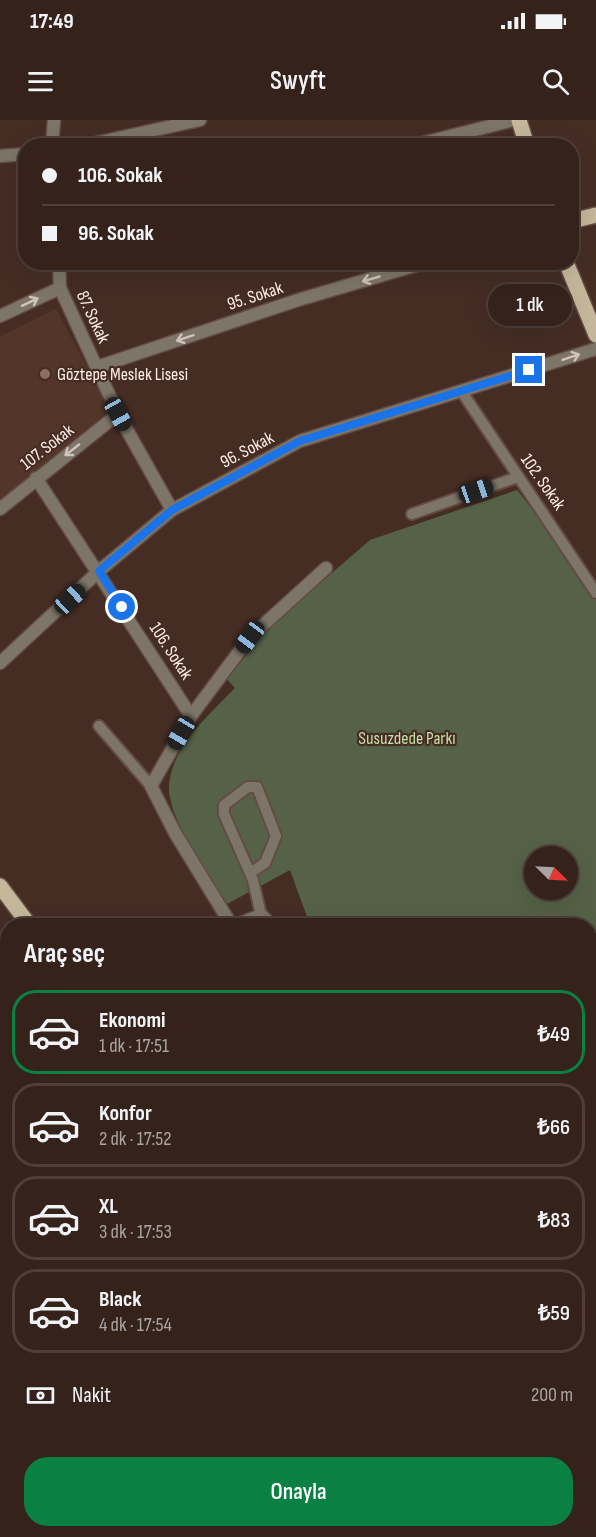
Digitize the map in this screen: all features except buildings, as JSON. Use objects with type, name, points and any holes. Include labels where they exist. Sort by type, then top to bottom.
[{"type":"main road","points":[[519,120],[525,138]]},
{"type":"main road","points":[[579,219],[596,215]]},
{"type":"main road","points":[[569,270],[596,335]]},
{"type":"main road","points":[[0,886],[24,918]]},
{"type":"street","points":[[53,138],[54,120]]},
{"type":"street","points":[[118,138],[200,120]]},
{"type":"street","points":[[443,138],[514,120]]},
{"type":"street","points":[[0,156],[18,155]]},
{"type":"street","name":"87. Sokak","points":[[59,270],[60,288],[118,414],[172,510]]},
{"type":"street","name":"95. Sokak","points":[[97,367],[298,300],[400,270]]},
{"type":"street","points":[[0,316],[60,288]]},
{"type":"street","name":"96. Sokak","points":[[0,663],[99,571],[172,510],[300,441],[596,349]]},
{"type":"street","name":"107. Sokak","points":[[0,509],[118,414]]},
{"type":"street","name":"106. Sokak","points":[[36,478],[99,571],[191,716]]},
{"type":"street","points":[[228,918],[175,833],[151,786],[191,716],[250,637],[326,568]]},
{"type":"street","points":[[253,918],[261,915],[264,918]]},
{"type":"lane","name":"102. Sokak","points":[[462,392],[596,593]]},
{"type":"lane","points":[[412,514],[518,477]]},
{"type":"lane","points":[[99,726],[151,786]]},
{"type":"lane","points":[[250,873],[265,863],[276,836],[257,787],[248,787],[224,805],[224,814],[250,873],[261,915]]},
{"type":"shaded area","name":"Göztepe Meslek Lisesi","points":[[56,309],[110,410],[0,504],[0,337]]},
{"type":"green space","name":"Susuzdede Parkı","points":[[517,490],[596,591],[596,918],[307,918],[290,870],[225,905],[183,832],[171,803],[169,790],[175,761],[183,747],[203,721],[235,688],[227,679],[268,628],[370,540]]},
{"type":"place","name":"Göztepe Meslek Lisesi","points":[[45,374]]},
{"type":"route","points":[[122,607],[99,571],[172,510],[300,441],[529,370]]}]
